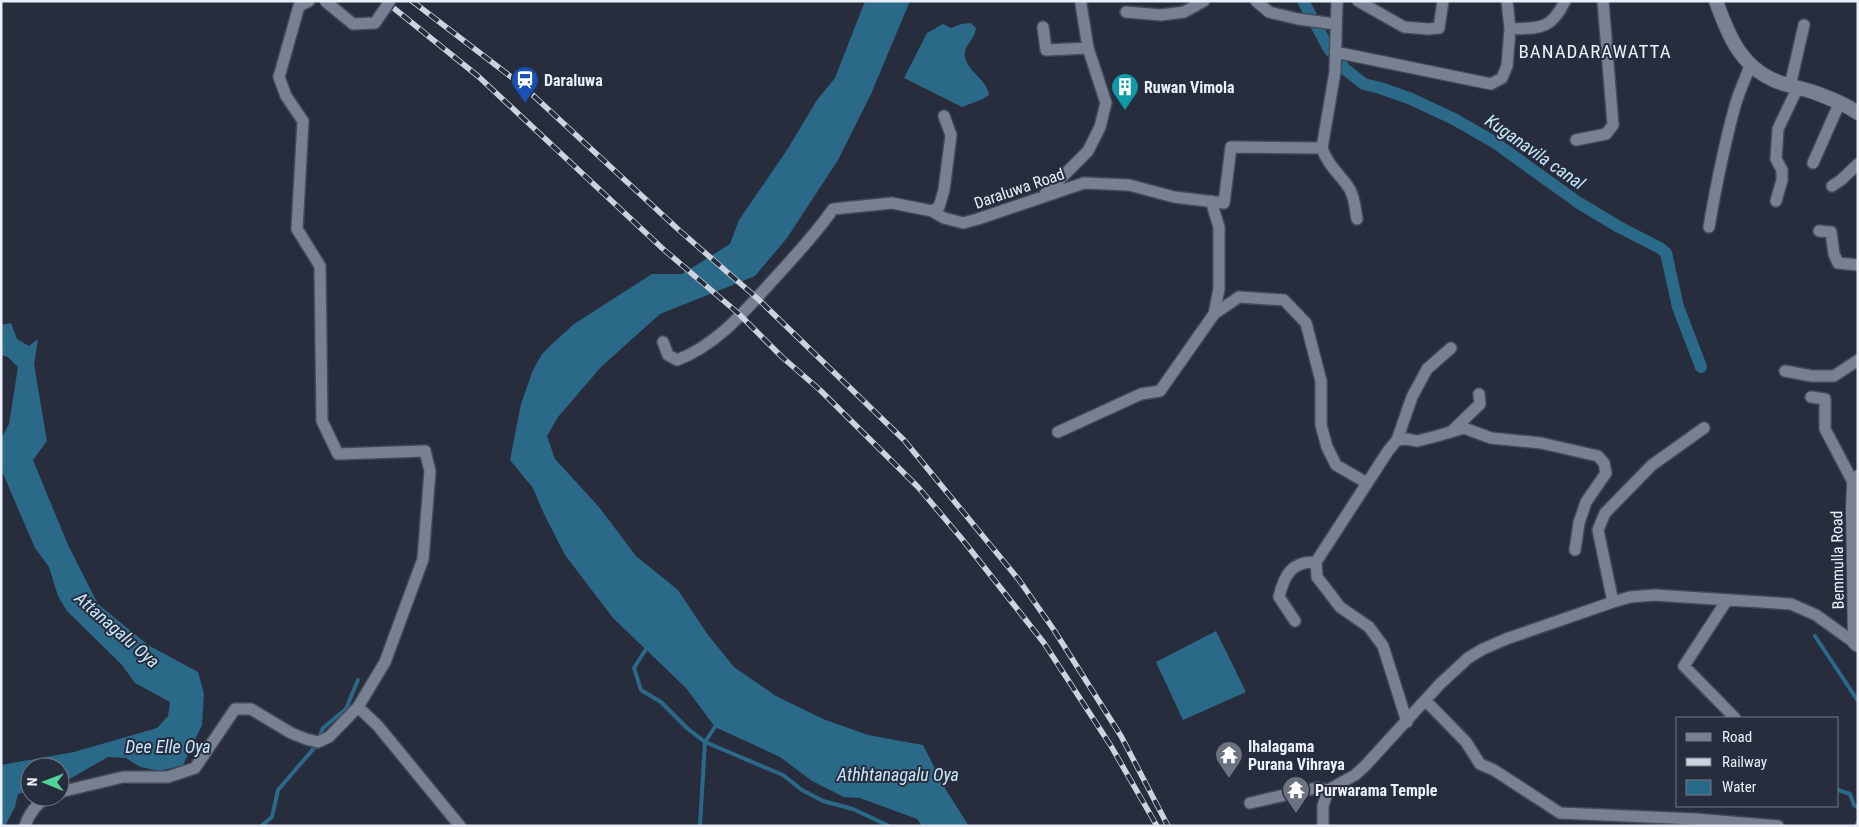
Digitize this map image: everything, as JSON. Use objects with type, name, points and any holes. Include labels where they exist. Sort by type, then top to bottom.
[{"type":"street","points":[[70,790],[123,777],[168,777],[195,768],[235,709],[251,709],[291,734],[306,739],[318,742],[329,737],[358,707],[384,662],[423,559],[430,471],[425,451],[338,454],[322,421],[320,266],[297,229],[304,121],[286,96],[279,76],[299,6],[309,1]]},
{"type":"street","points":[[324,1],[353,24],[375,23],[390,1]]},
{"type":"street","points":[[1126,12],[1161,15],[1184,12],[1204,1]]},
{"type":"street","points":[[1256,1],[1269,12],[1298,19],[1335,24]]},
{"type":"street","points":[[1338,1],[1335,24],[1335,72],[1322,148],[1326,159],[1350,189],[1357,219]]},
{"type":"street","points":[[1358,1],[1404,27],[1428,29],[1439,28],[1443,1]]},
{"type":"street","points":[[1335,52],[1491,84],[1502,78],[1507,66],[1510,30],[1508,1]]},
{"type":"street","points":[[1510,30],[1544,27],[1558,16],[1565,1]]},
{"type":"street","points":[[1576,140],[1606,134],[1613,125],[1603,1]]},
{"type":"street","points":[[1716,1],[1723,21],[1740,53],[1750,66],[1775,81],[1840,102],[1858,113]]},
{"type":"street","points":[[1042,197],[1088,151],[1100,127],[1106,102],[1088,48],[1081,4]]},
{"type":"street","points":[[1776,201],[1782,180],[1782,170],[1776,159],[1778,129],[1794,87],[1804,25]]},
{"type":"street","points":[[1043,27],[1046,50],[1088,48]]},
{"type":"street","points":[[1709,227],[1721,160],[1728,140],[1735,104],[1750,66]]},
{"type":"street","points":[[1813,163],[1840,102]]},
{"type":"street","points":[[932,211],[939,207],[944,190],[951,135],[944,116]]},
{"type":"street","points":[[1214,314],[1219,289],[1219,227],[1211,201],[1224,203],[1231,147],[1322,148]]},
{"type":"street","points":[[1832,186],[1842,180],[1858,164]]},
{"type":"street","name":"Daraluwa Road","points":[[663,342],[668,355],[677,360],[690,356],[729,328],[816,233],[833,210],[892,203],[932,211],[944,218],[963,223],[1084,183],[1129,185],[1174,197],[1211,201]]},
{"type":"street","points":[[1818,231],[1831,232],[1834,254],[1838,263],[1858,265]]},
{"type":"street","points":[[1058,432],[1141,394],[1160,391],[1214,314],[1239,297],[1284,300],[1306,322],[1321,382],[1321,425],[1327,447],[1336,466],[1367,483]]},
{"type":"street","points":[[1407,722],[1382,646],[1369,627],[1340,607],[1317,577],[1316,562],[1397,440],[1412,397],[1427,368],[1451,348]]},
{"type":"street","points":[[1784,371],[1812,376],[1834,376],[1858,360]]},
{"type":"street","points":[[1453,430],[1480,404],[1479,394]]},
{"type":"street","points":[[1811,397],[1826,399],[1825,429],[1856,481]]},
{"type":"street","points":[[1397,440],[1417,440],[1464,428],[1491,438],[1541,443],[1598,456],[1604,463],[1606,473],[1586,502],[1579,523],[1576,550]]},
{"type":"street","points":[[1613,602],[1598,530],[1605,513],[1652,466],[1704,428]]},
{"type":"street","name":"Bemmulla Road","points":[[1856,481],[1853,509],[1856,644]]},
{"type":"street","points":[[1295,621],[1279,598],[1282,584],[1297,564],[1316,562]]},
{"type":"street","points":[[1250,803],[1316,788],[1328,790],[1355,775],[1365,766],[1457,668],[1483,649],[1613,602],[1654,595],[1791,604],[1816,615],[1856,644]]},
{"type":"street","points":[[1727,600],[1684,666],[1734,717]]},
{"type":"street","points":[[1426,701],[1466,742],[1480,764],[1494,770],[1560,813],[1778,826]]},
{"type":"street","points":[[358,707],[378,726],[460,826]]},
{"type":"street","points":[[1323,826],[1323,806],[1328,790]]},
{"type":"street","points":[[24,826],[27,817],[34,807]]},
{"type":"water","name":"Athhtanagalu Oya","points":[[865,1],[910,1],[871,94],[838,160],[787,238],[755,276],[660,314],[601,367],[558,417],[547,436],[555,459],[599,507],[636,556],[678,590],[708,635],[734,667],[776,696],[823,719],[868,735],[923,745],[946,790],[969,826],[922,826],[917,819],[860,798],[844,797],[812,781],[780,757],[715,727],[686,688],[613,618],[565,555],[533,488],[510,460],[521,404],[533,370],[542,354],[552,344],[574,324],[652,274],[682,274],[730,244],[739,220],[787,150],[817,100],[835,78]]},
{"type":"water","points":[[971,23],[976,28],[974,36],[966,49],[965,58],[971,69],[984,84],[989,95],[962,107],[904,78],[927,33],[943,24],[951,28]]},
{"type":"water","name":"Dee Elle Oya","points":[[11,323],[17,339],[29,346],[38,339],[34,364],[47,441],[33,460],[68,545],[98,604],[148,645],[198,672],[204,694],[202,725],[183,765],[160,771],[140,767],[126,758],[108,757],[70,779],[70,757],[46,757],[74,752],[157,728],[168,716],[170,702],[135,683],[122,665],[67,611],[58,596],[49,567],[35,548],[1,469],[1,439],[9,424],[18,367],[8,357],[1,355],[1,325]]},
{"type":"water","points":[[1216,631],[1246,692],[1183,720],[1156,662]]},
{"type":"water","name":"Dee Elle Oya","points":[[20,762],[20,794],[18,794],[15,807],[5,826],[1,826],[1,765]]},
{"type":"waterway","name":"Kuganavila canal","points":[[1303,1],[1329,49],[1346,70],[1364,84],[1409,98],[1454,119],[1494,142],[1579,203],[1666,253],[1678,307],[1701,367]]},
{"type":"waterway","points":[[1815,636],[1858,701]]},
{"type":"waterway","points":[[646,649],[634,668],[641,690],[661,702],[688,729],[705,742],[783,775],[802,790],[823,801],[853,809],[889,826]]},
{"type":"waterway","points":[[261,826],[272,817],[278,790],[315,747],[323,728],[346,709],[358,680]]},
{"type":"waterway","points":[[700,826],[705,742],[715,727]]},
{"type":"waterway","points":[[1839,790],[1850,794],[1854,805],[1858,808]]},
{"type":"waterway","points":[[1856,826],[1858,822]]},
{"type":"railway","points":[[385,1],[479,77],[662,248],[739,314],[782,357],[820,390],[918,487],[962,539],[1044,643],[1111,746],[1157,826]]},
{"type":"railway","points":[[412,1],[523,86],[680,231],[757,298],[904,440],[1019,580],[1054,630],[1121,736],[1168,826]]},
{"type":"place","name":"Daraluwa","points":[[525,104]]},
{"type":"place","name":"Ruwan Vimola","points":[[1125,111]]},
{"type":"place","name":"Ihalagama Purana Vihraya","points":[[1229,779]]},
{"type":"place","name":"Purwarama Temple","points":[[1296,814]]},
{"type":"district","name":"BANADARAWATTA","points":[[1595,51]]},
{"type":"water label","name":"Attanagalu Oya","points":[[117,630]]}]
